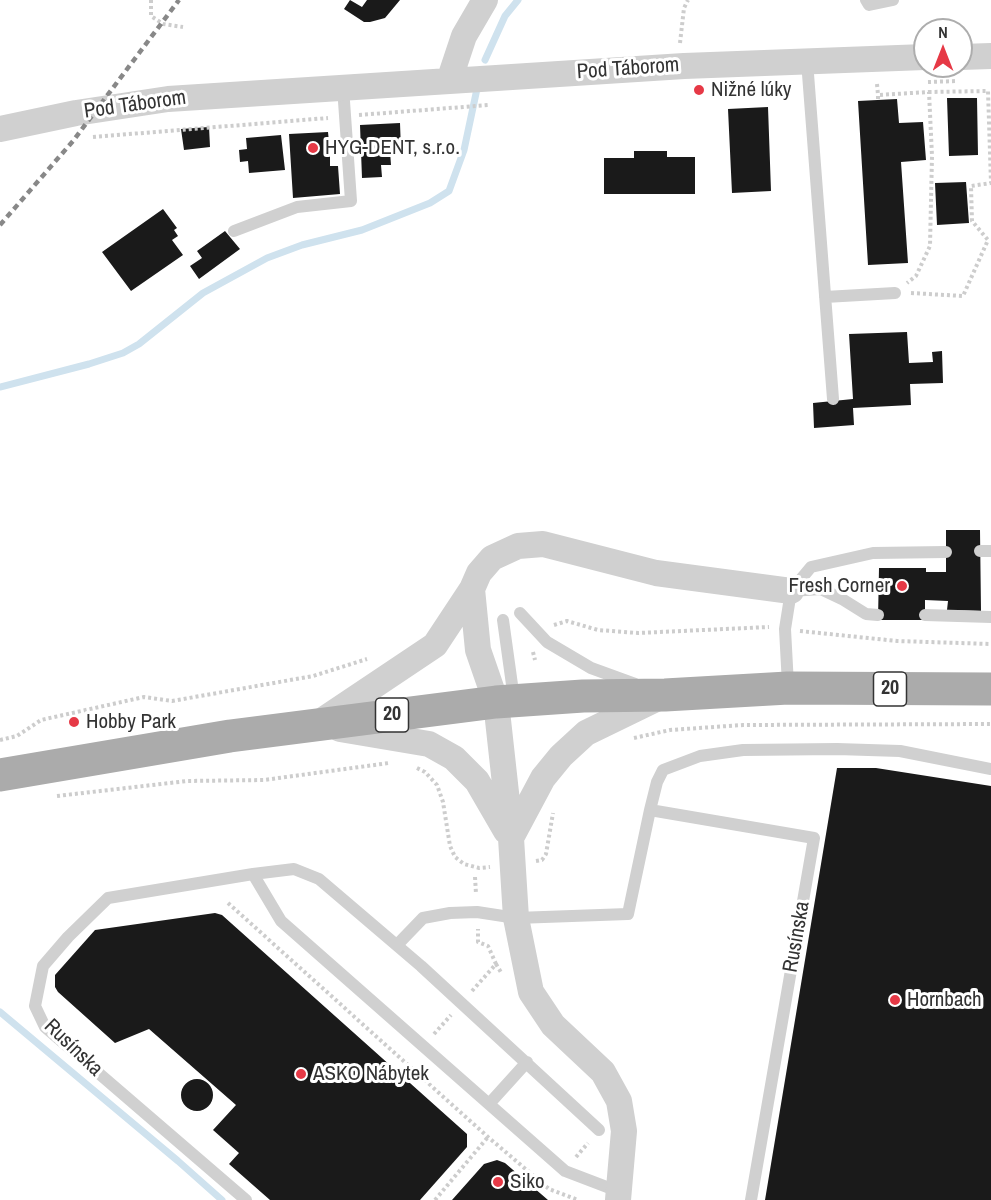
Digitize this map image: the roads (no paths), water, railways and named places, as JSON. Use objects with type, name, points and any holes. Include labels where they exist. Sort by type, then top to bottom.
[{"type":"main road","name":"20","points":[[0,775],[230,736],[505,702],[583,696],[664,695],[788,688],[991,689]]},
{"type":"street","points":[[449,81],[464,36],[485,0]]},
{"type":"street","points":[[973,57],[991,56]]},
{"type":"street","name":"Pod Táborom","points":[[0,129],[76,113],[168,99],[679,66],[913,57]]},
{"type":"street","points":[[316,724],[435,645],[472,589],[479,573],[492,558],[518,546],[543,544],[656,573],[791,591]]},
{"type":"street","points":[[472,589],[478,650],[505,702],[516,918],[531,992],[552,1025],[603,1072],[619,1101],[624,1131],[619,1196]]},
{"type":"street","points":[[511,838],[543,778],[561,756],[586,734],[664,695]]},
{"type":"street","points":[[316,724],[429,744],[454,758],[477,782],[511,838]]},
{"type":"lane","points":[[866,0],[869,4],[893,0]]},
{"type":"lane","points":[[807,61],[833,399]]},
{"type":"lane","points":[[234,231],[297,207],[351,201],[343,87]]},
{"type":"lane","points":[[825,297],[895,292]]},
{"type":"lane","points":[[788,688],[785,629],[791,591],[811,567],[873,553],[946,552]]},
{"type":"lane","points":[[791,591],[821,589],[866,614],[878,615]]},
{"type":"lane","points":[[520,613],[547,642],[591,668],[664,695]]},
{"type":"lane","points":[[925,615],[991,617]]},
{"type":"lane","points":[[503,620],[505,702]]},
{"type":"lane","points":[[397,945],[423,918],[450,913],[477,912],[516,918],[628,914],[657,782],[663,770],[700,756],[742,750],[900,751],[991,769]]},
{"type":"lane","name":"Rusínska","points":[[650,810],[814,838],[751,1200]]},
{"type":"lane","name":"Rusínska","points":[[246,1200],[45,1027],[35,1006],[44,966],[68,937],[108,898],[294,869],[319,879],[397,945],[599,1130]]},
{"type":"lane","points":[[253,874],[281,921],[565,1171],[619,1196]]},
{"type":"lane","points":[[489,1104],[527,1062]]},
{"type":"waterway","points":[[485,60],[505,16],[518,0]]},
{"type":"waterway","points":[[0,387],[123,353],[139,344],[203,293],[267,258],[302,245],[362,230],[430,203],[449,191],[464,150],[478,84]]},
{"type":"waterway","points":[[0,1012],[222,1200]]},
{"type":"railway","points":[[0,225],[73,141],[179,0]]},
{"type":"place","name":"Nižné lúky","points":[[699,90]]},
{"type":"place","name":"HYG-DENT, s.r.o.","points":[[313,148]]},
{"type":"place","name":"Fresh Corner","points":[[902,586]]},
{"type":"place","name":"Hobby Park","points":[[74,722]]},
{"type":"place","name":"Hornbach","points":[[895,1000]]},
{"type":"place","name":"ASKO Nábytek","points":[[301,1074]]},
{"type":"place","name":"Siko","points":[[498,1182]]}]
